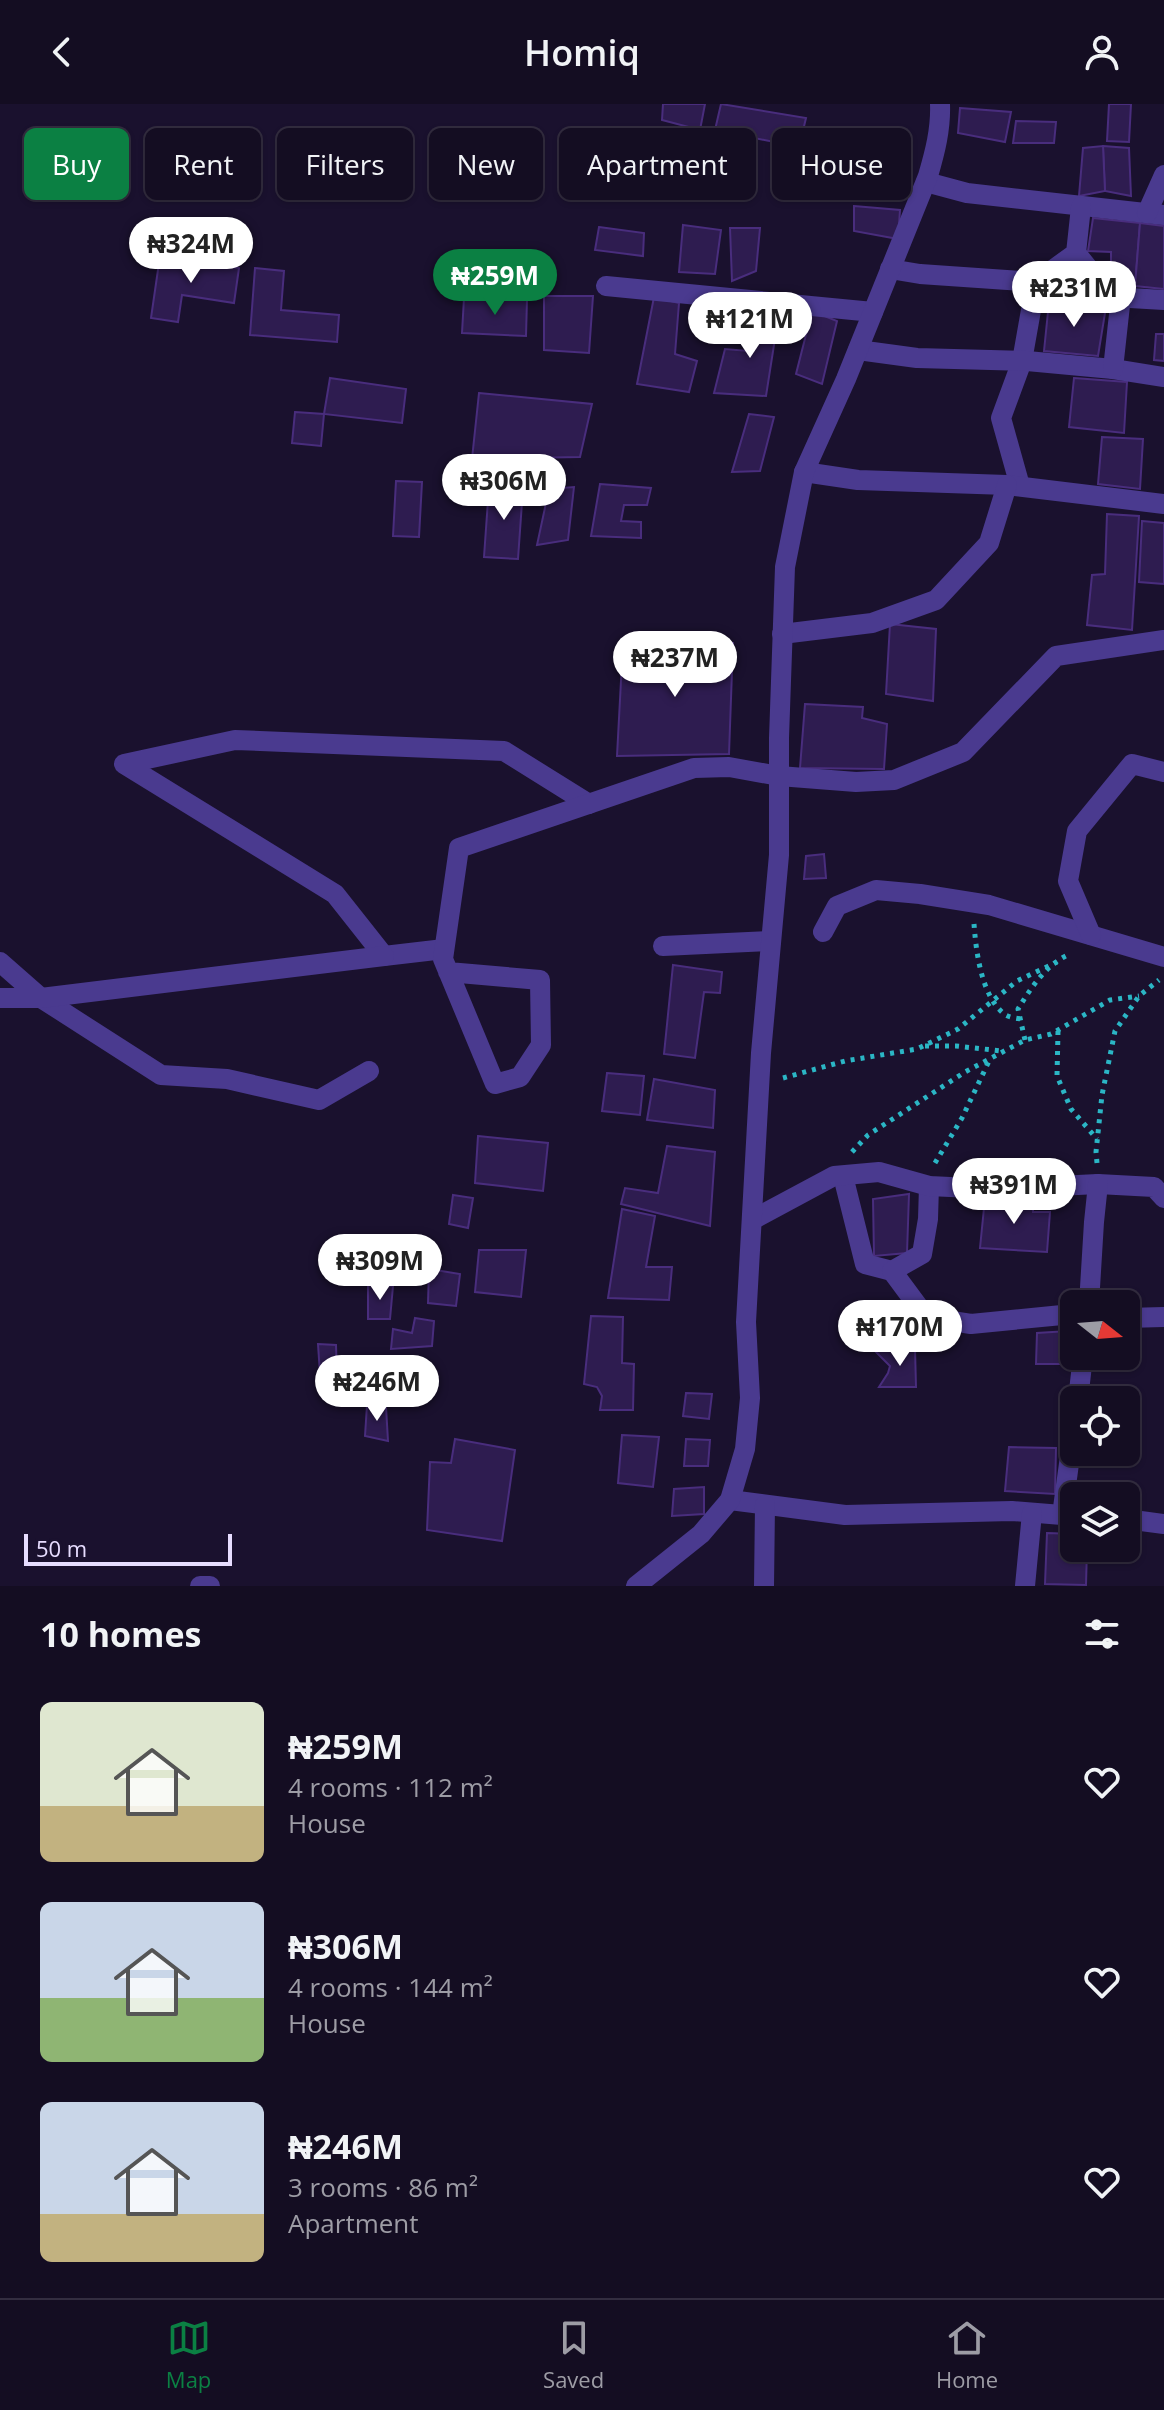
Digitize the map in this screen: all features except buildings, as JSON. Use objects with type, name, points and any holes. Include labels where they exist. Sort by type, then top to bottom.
[{"type":"street","points":[[636,1586],[701,1534],[730,1500],[745,1449],[750,1398],[746,1322],[759,1084],[779,855],[785,567],[804,472],[858,350],[926,182],[937,147],[940,104]]},
{"type":"street","points":[[926,182],[967,193],[1155,214],[1164,175]]},
{"type":"street","points":[[1081,207],[1076,253],[1109,294],[1164,300]]},
{"type":"street","points":[[890,269],[1036,282],[1076,253]]},
{"type":"street","points":[[782,634],[872,623],[936,600],[989,543],[1014,486],[1001,418],[1022,361],[1036,282]]},
{"type":"street","points":[[606,286],[873,312]]},
{"type":"street","points":[[1113,369],[1121,296]]},
{"type":"street","points":[[858,350],[917,358],[1022,361],[1113,369],[1164,377]]},
{"type":"street","points":[[804,472],[858,480],[1014,486],[1164,504]]},
{"type":"street","points":[[448,972],[540,980],[541,1045],[520,1077],[495,1084],[448,972],[443,959],[459,848],[694,768],[729,767],[779,776],[856,782],[894,780],[963,752],[1056,656],[1164,640]]},
{"type":"street","points":[[384,956],[335,894],[124,764],[235,740],[504,751],[589,804]]},
{"type":"street","points":[[1097,937],[1068,881],[1077,831],[1132,764],[1164,772]]},
{"type":"street","points":[[823,932],[837,906],[876,890],[974,902],[1164,957]]},
{"type":"street","points":[[663,946],[771,941]]},
{"type":"street","points":[[0,998],[41,998],[444,949]]},
{"type":"street","points":[[0,962],[41,998],[161,1075],[227,1079],[319,1100],[369,1071]]},
{"type":"street","points":[[752,1220],[834,1176],[879,1172],[926,1185],[993,1189],[1098,1184],[1154,1187],[1164,1198]]},
{"type":"street","points":[[843,1176],[865,1264],[892,1271],[926,1317],[971,1324],[1060,1315]]},
{"type":"street","points":[[1090,1290],[1098,1184]]},
{"type":"street","points":[[892,1271],[922,1254],[928,1219],[926,1185]]},
{"type":"street","points":[[1140,1318],[1164,1317]]},
{"type":"street","points":[[730,1500],[845,1515],[1060,1515]]},
{"type":"street","points":[[764,1586],[765,1505]]},
{"type":"street","points":[[1025,1586],[1032,1513]]},
{"type":"street","points":[[1140,1521],[1164,1524]]},
{"type":"street","points":[[200,1586],[210,1586]]},
{"type":"path","points":[[974,902],[980,972],[1004,1015],[1021,1019]]},
{"type":"path","points":[[1025,1040],[1018,1009],[1035,982],[1063,957],[1097,937]]},
{"type":"path","points":[[759,1084],[845,1061],[917,1049],[958,1029],[1017,981],[1057,962]]},
{"type":"path","points":[[1098,1184],[1096,1152],[1102,1095],[1115,1031],[1139,996],[1164,976]]},
{"type":"path","points":[[849,1155],[868,1135],[965,1072],[1025,1040],[1058,1031],[1110,1000],[1139,996]]},
{"type":"path","points":[[1058,1031],[1057,1076],[1071,1109],[1098,1140]]},
{"type":"path","points":[[923,1046],[956,1046],[1003,1052]]},
{"type":"path","points":[[926,1185],[991,1058]]}]
